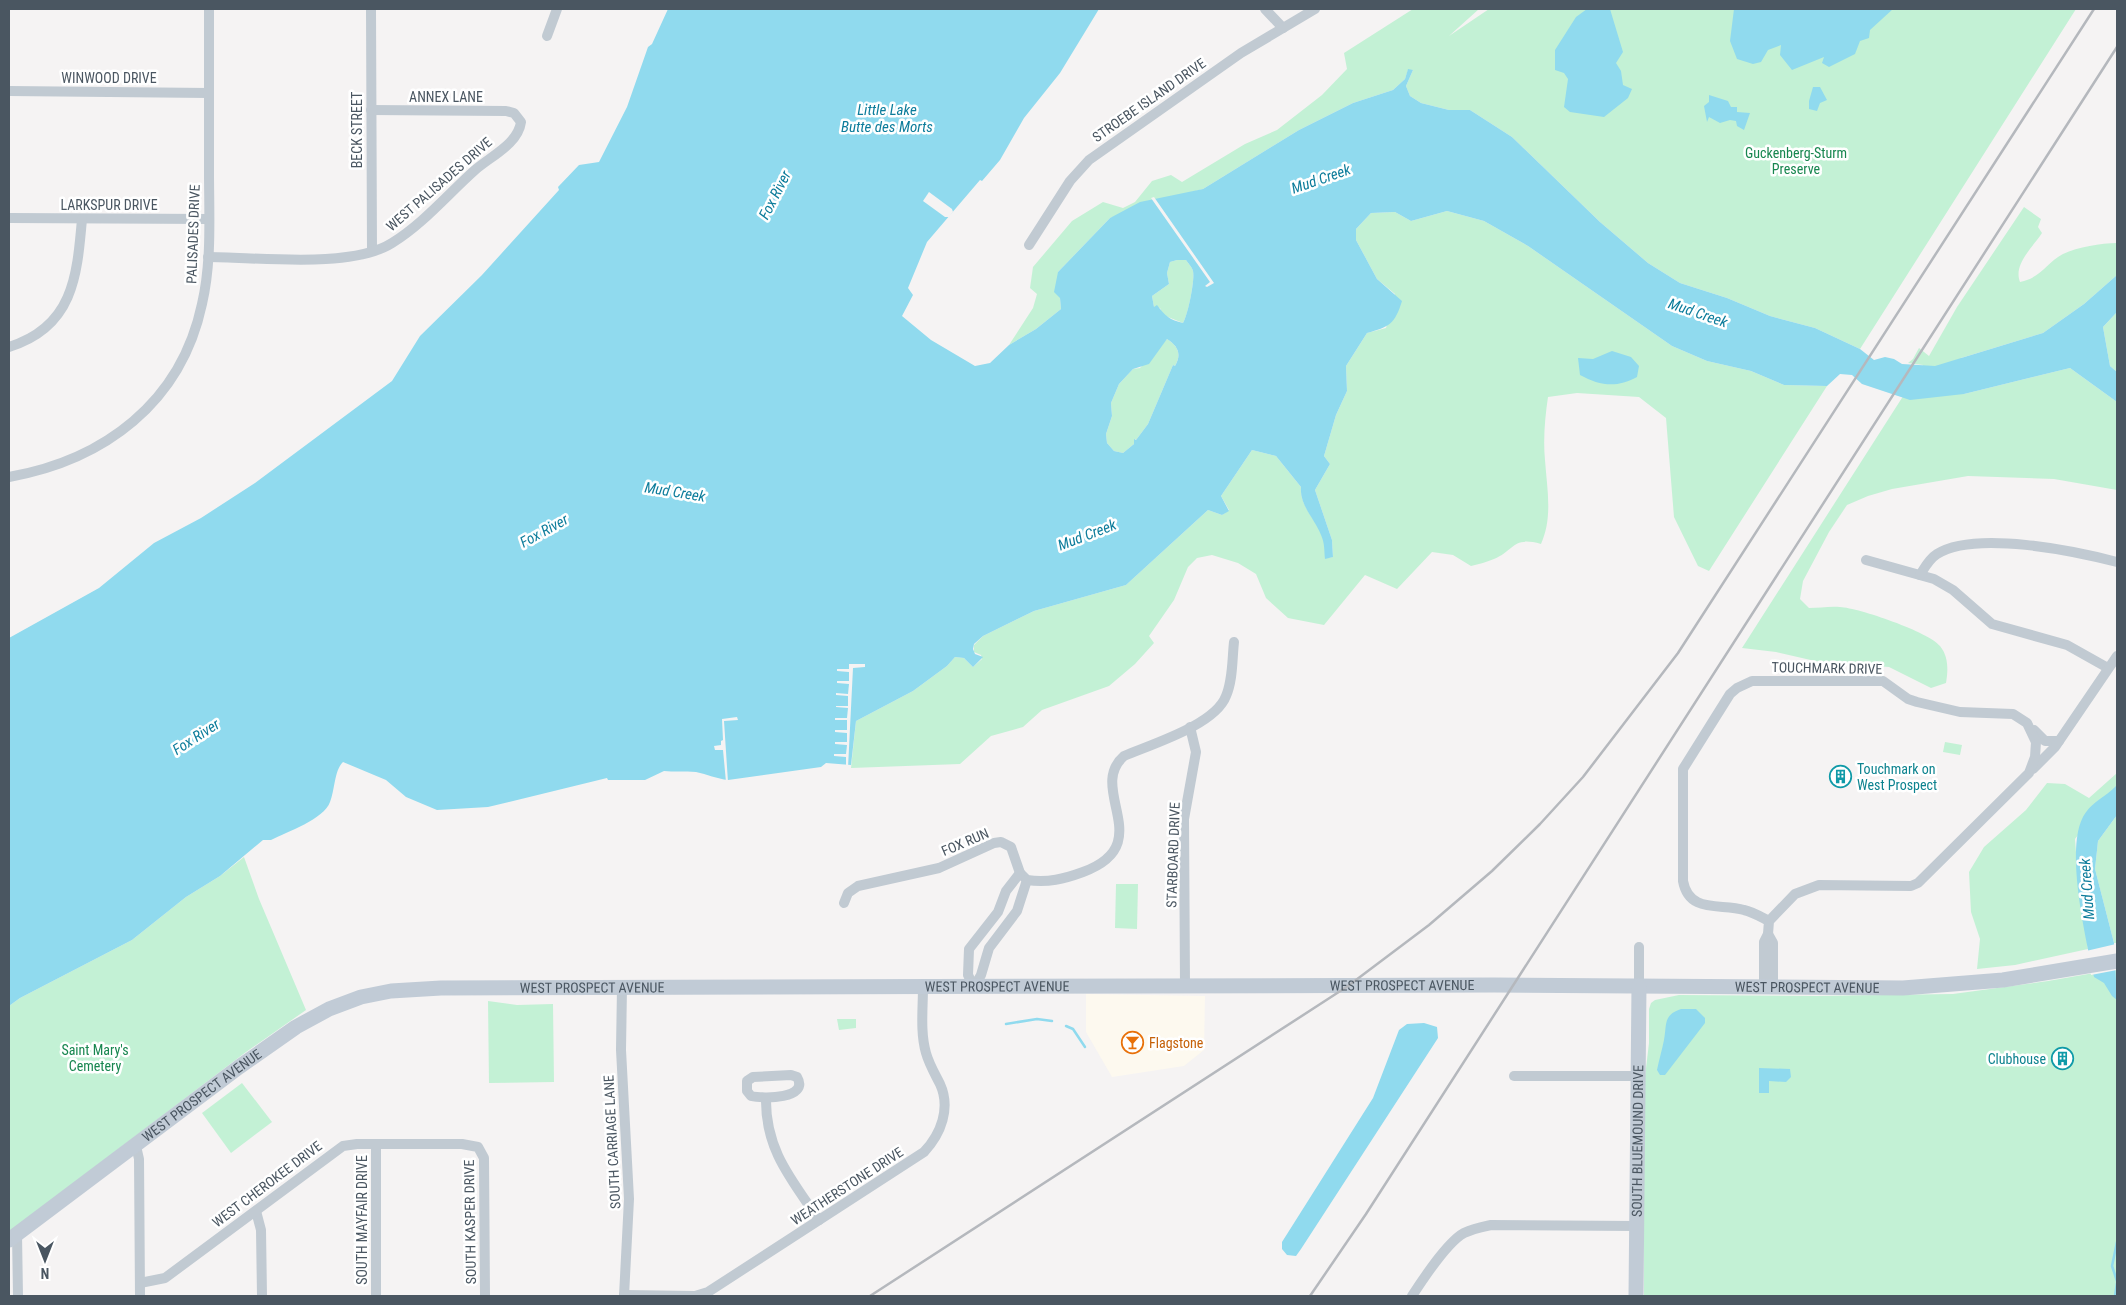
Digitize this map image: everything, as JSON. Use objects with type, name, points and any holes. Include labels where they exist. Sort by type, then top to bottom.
[{"type":"main road","name":"WEST PROSPECT AVENUE","points":[[13,1237],[239,1067],[296,1027],[347,1001],[378,993],[403,990],[622,987],[1939,986],[2003,980],[2062,969],[2087,963],[2117,952]]},
{"type":"main road","name":"WEST PROSPECT AVENUE","points":[[2087,963],[2117,961]]},
{"type":"main road","name":"SOUTH BLUEMOUND DRIVE","points":[[1636,1296],[1639,986]]},
{"type":"street","name":"PALISADES DRIVE","points":[[9,477],[46,469],[94,449],[113,438],[147,408],[169,381],[191,338],[202,306],[208,257],[209,9]]},
{"type":"street","name":"BECK STREET","points":[[371,9],[372,251]]},
{"type":"street","points":[[548,36],[557,9]]},
{"type":"street","points":[[1265,9],[1283,28]]},
{"type":"street","name":"STROEBE ISLAND DRIVE","points":[[1029,245],[1070,181],[1089,160],[1202,80],[1315,9]]},
{"type":"street","name":"WINWOOD DRIVE","points":[[9,91],[209,93]]},
{"type":"street","name":"ANNEX LANE","points":[[370,110],[506,111],[519,117]]},
{"type":"street","name":"WEST PALISADES DRIVE","points":[[208,257],[340,258],[372,251],[397,239],[512,140],[520,127],[519,117]]},
{"type":"street","name":"LARKSPUR DRIVE","points":[[9,218],[208,219]]},
{"type":"street","points":[[9,347],[43,330],[57,316],[68,299],[77,271],[82,219]]},
{"type":"street","points":[[1920,575],[1926,565],[1936,555],[1947,549],[1969,545],[2036,546],[2073,551],[2117,562]]},
{"type":"street","points":[[1866,560],[1920,575],[1943,584],[1992,624],[2067,645],[2108,668]]},
{"type":"street","points":[[1023,877],[1043,882],[1061,880],[1094,867],[1109,858],[1120,835],[1112,782],[1116,765],[1124,756],[1190,727],[1216,710],[1226,696],[1234,642]]},
{"type":"street","points":[[1768,986],[1764,942],[1768,934],[1769,921],[1795,894],[1806,888],[1819,886],[1911,886],[1918,883],[2059,741],[2117,656]]},
{"type":"street","name":"TOUCHMARK DRIVE","points":[[1769,921],[1745,910],[1699,904],[1687,893],[1683,881],[1683,769],[1730,694],[1737,688],[1758,680],[1883,680],[1908,698],[1917,702],[1960,712],[2013,714],[2030,726],[2045,741],[2059,741]]},
{"type":"street","points":[[2029,773],[2037,750],[2034,734],[2030,726]]},
{"type":"street","name":"STARBOARD DRIVE","points":[[1185,986],[1184,819],[1196,752],[1190,727]]},
{"type":"street","name":"FOX RUN","points":[[844,903],[848,893],[858,886],[939,868],[994,843],[1001,842],[1011,847],[1023,877]]},
{"type":"street","points":[[974,987],[981,975],[989,948],[1017,911],[1023,877]]},
{"type":"street","points":[[974,987],[968,975],[969,949],[998,912],[1006,891],[1023,877]]},
{"type":"street","points":[[1639,947],[1639,986]]},
{"type":"street","name":"SOUTH CARRIAGE LANE","points":[[622,987],[621,1050],[629,1199],[624,1296]]},
{"type":"street","name":"WEATHERSTONE DRIVE","points":[[624,1296],[702,1294],[924,1152],[940,1130],[944,1114],[944,1097],[924,1046],[923,987]]},
{"type":"street","points":[[791,1075],[798,1079],[799,1088],[795,1092],[766,1098],[748,1094],[746,1088],[749,1079],[760,1076],[791,1075]]},
{"type":"street","points":[[1514,1076],[1637,1076]]},
{"type":"street","points":[[766,1098],[768,1131],[776,1154],[819,1220]]},
{"type":"street","name":"SOUTH MAYFAIR DRIVE","points":[[376,1144],[376,1296]]},
{"type":"street","name":"WEST CHEROKEE DRIVE","points":[[140,1283],[164,1278],[343,1146],[462,1144],[475,1145],[481,1149]]},
{"type":"street","points":[[136,1146],[139,1159],[140,1296]]},
{"type":"street","name":"SOUTH KASPER DRIVE","points":[[481,1149],[484,1158],[485,1296]]},
{"type":"street","points":[[256,1211],[262,1230],[262,1296]]},
{"type":"street","points":[[1412,1296],[1426,1273],[1456,1239],[1464,1233],[1476,1229],[1491,1225],[1636,1226]]},
{"type":"street","points":[[13,1237],[18,1296]]},
{"type":"shaded area","points":[[1086,994],[1205,996],[1204,1050],[1184,1066],[1112,1077],[1086,1032]]},
{"type":"green space","name":"Guckenberg-Sturm Preserve","points":[[1413,9],[1479,9],[1449,36],[1489,9],[2076,9],[1860,349],[1815,328],[1770,316],[1727,298],[1680,283],[1648,263],[1600,222],[1512,137],[1470,110],[1449,110],[1421,103],[1410,96],[1406,86],[1413,70],[1408,70],[1405,79],[1393,90],[1353,103],[1299,130],[1203,189],[1110,218],[1058,272],[1061,309],[1036,329],[1009,345],[1033,308],[1037,294],[1030,288],[1033,267],[1072,221],[1103,202],[1123,208],[1135,202],[1152,181],[1171,175],[1182,182],[1245,144],[1277,130],[1322,95],[1347,69],[1344,53]]},
{"type":"green space","points":[[2024,207],[2041,219],[2038,227],[2042,233],[2022,262],[2019,269],[2020,282],[2038,274],[2063,254],[2082,247],[2111,243],[2117,243],[2117,275],[2084,304],[2043,333],[1961,358],[1964,394],[2070,368],[2117,402],[2117,490],[2054,479],[1968,476],[1892,489],[1847,505],[1829,532],[1803,581],[1800,599],[1809,608],[1849,608],[1877,616],[1909,628],[1933,640],[1940,646],[1945,655],[1946,683],[1931,688],[1889,667],[1815,661],[1776,652],[1742,648],[1923,365],[1908,363],[1913,359],[1919,348],[1929,356],[1957,307]]},
{"type":"green space","points":[[1447,211],[1484,221],[1528,246],[1672,346],[1707,361],[1751,371],[1784,385],[1827,386],[1709,571],[1698,566],[1674,517],[1666,418],[1639,397],[1577,393],[1548,397],[1544,445],[1548,513],[1545,534],[1541,544],[1532,542],[1519,543],[1494,559],[1471,566],[1453,555],[1432,552],[1397,589],[1365,575],[1324,625],[1288,618],[1266,598],[1256,574],[1238,563],[1212,555],[1197,558],[1188,567],[1174,600],[1149,636],[1154,643],[1135,664],[1109,686],[1042,710],[1023,727],[991,736],[960,764],[851,768],[856,721],[913,691],[947,666],[955,657],[964,658],[973,667],[982,659],[981,655],[974,652],[974,645],[983,636],[1034,611],[1126,585],[1208,510],[1222,515],[1229,510],[1221,496],[1252,450],[1276,456],[1301,487],[1301,495],[1307,510],[1324,538],[1325,558],[1333,557],[1332,540],[1315,490],[1330,464],[1324,456],[1336,415],[1347,391],[1346,366],[1367,333],[1386,328],[1395,294],[1377,279],[1356,240],[1356,229],[1371,213],[1395,212],[1411,221]]},
{"type":"green space","points":[[1186,260],[1193,271],[1191,297],[1183,323],[1163,315],[1160,308],[1154,307],[1152,296],[1169,284],[1167,273],[1170,262]]},
{"type":"green space","points":[[2117,312],[2117,372],[2110,366],[2103,327]]},
{"type":"green space","points":[[1167,339],[1176,347],[1178,358],[1175,366],[1173,365],[1148,424],[1135,439],[1134,444],[1123,453],[1114,451],[1107,443],[1106,434],[1112,416],[1111,403],[1119,384],[1133,369],[1140,368]]},
{"type":"green space","points":[[1945,742],[1962,745],[1960,755],[1943,752]]},
{"type":"green space","points":[[2117,773],[2117,785],[2075,839],[2078,879],[2088,949],[2015,965],[1977,969],[1980,939],[1971,912],[1969,872],[1984,847],[2026,810],[2047,783],[2065,784],[2089,798]]},
{"type":"green space","points":[[2117,815],[2117,943],[2114,943],[2095,869],[2098,841]]},
{"type":"green space","name":"Saint Mary's Cemetery","points":[[244,857],[259,899],[306,1010],[246,1052],[9,1232],[9,1006],[20,998],[132,940],[186,897],[220,876]]},
{"type":"green space","points":[[1116,884],[1138,884],[1137,929],[1115,928]]},
{"type":"green space","points":[[2117,969],[2117,1296],[1644,1296],[1644,1085],[1649,1043],[1649,1009],[1651,1003],[1655,1000],[1679,995],[1953,994]]},
{"type":"green space","points":[[488,1001],[517,1005],[553,1004],[554,1082],[489,1083]]},
{"type":"green space","points":[[837,1019],[856,1019],[856,1028],[839,1030]]},
{"type":"green space","points":[[242,1083],[272,1122],[231,1153],[202,1113]]},
{"type":"water","points":[[668,9],[1099,9],[1060,73],[1024,118],[1000,160],[982,181],[980,180],[927,242],[908,288],[913,295],[902,316],[931,340],[975,366],[990,363],[1009,345],[1036,329],[1061,309],[1060,298],[1054,292],[1058,272],[1110,218],[1140,202],[1203,189],[1299,130],[1353,103],[1393,90],[1405,79],[1408,69],[1413,70],[1406,86],[1410,96],[1421,103],[1449,110],[1470,110],[1512,137],[1600,222],[1648,263],[1680,283],[1727,298],[1770,316],[1815,328],[1860,349],[1874,360],[1885,357],[1894,359],[1902,364],[1935,366],[2043,333],[2084,304],[2117,275],[2117,312],[2103,327],[2110,366],[2117,372],[2117,402],[2070,368],[1964,394],[1910,400],[1862,384],[1852,375],[1840,374],[1827,386],[1784,385],[1751,371],[1707,361],[1672,346],[1528,246],[1484,221],[1447,211],[1411,221],[1395,212],[1371,213],[1356,229],[1356,240],[1377,279],[1402,301],[1394,320],[1381,329],[1367,333],[1346,366],[1347,391],[1336,415],[1324,456],[1330,464],[1315,490],[1332,540],[1333,557],[1325,559],[1322,538],[1302,500],[1301,487],[1276,456],[1252,450],[1221,496],[1229,511],[1222,515],[1208,510],[1126,585],[1034,611],[983,636],[974,644],[973,649],[975,654],[983,657],[973,667],[964,658],[955,657],[947,666],[913,691],[856,721],[851,765],[826,763],[821,767],[728,780],[696,772],[664,771],[645,780],[608,780],[607,778],[488,807],[437,810],[406,797],[386,780],[343,762],[336,775],[330,802],[320,814],[271,840],[263,840],[220,876],[186,897],[132,940],[20,998],[9,1006],[9,638],[99,588],[154,543],[201,518],[255,483],[392,381],[420,336],[482,275],[559,190],[558,187],[579,165],[599,162],[627,107],[648,47],[652,44]],"holes":[[[1186,260],[1193,271],[1191,297],[1183,323],[1168,317],[1157,305],[1154,307],[1152,296],[1169,284],[1167,273],[1170,262]],[[1167,339],[1176,347],[1178,358],[1175,366],[1173,365],[1148,424],[1136,440],[1134,439],[1134,444],[1123,453],[1114,451],[1107,443],[1106,434],[1112,416],[1111,403],[1119,384],[1133,369],[1149,364]]]},
{"type":"water","points":[[1587,9],[1610,9],[1623,52],[1616,63],[1621,71],[1623,85],[1632,89],[1628,98],[1604,117],[1570,112],[1564,107],[1568,79],[1564,73],[1555,70],[1555,50],[1576,17]]},
{"type":"water","points":[[1734,9],[1893,9],[1870,30],[1869,38],[1860,41],[1855,54],[1829,67],[1822,63],[1824,57],[1792,70],[1780,55],[1781,45],[1768,50],[1761,62],[1753,64],[1737,59],[1730,41]]},
{"type":"water","points":[[1813,87],[1820,87],[1827,100],[1820,103],[1817,111],[1809,109]]},
{"type":"water","points":[[1709,95],[1728,101],[1731,107],[1737,107],[1737,112],[1750,113],[1744,130],[1737,126],[1736,121],[1730,120],[1720,123],[1709,117],[1707,122],[1704,106],[1709,102]]},
{"type":"water","points":[[1612,351],[1631,357],[1639,366],[1637,377],[1622,383],[1608,384],[1595,382],[1580,375],[1578,358],[1593,359]]},
{"type":"water","name":"Mud Creek","points":[[2117,785],[2117,815],[2098,841],[2095,869],[2114,943],[2117,1000],[2112,996],[2104,983],[2094,977],[2079,897],[2076,853],[2078,834],[2085,813],[2093,804]]},
{"type":"water","points":[[1681,1009],[1696,1009],[1705,1018],[1705,1023],[1665,1075],[1660,1075],[1657,1070],[1667,1021],[1671,1014]]},
{"type":"water","points":[[1424,1023],[1437,1027],[1438,1038],[1301,1249],[1296,1256],[1287,1255],[1282,1249],[1282,1242],[1373,1098],[1399,1030],[1407,1024]]},
{"type":"water","points":[[1759,1068],[1790,1069],[1791,1077],[1786,1082],[1769,1081],[1769,1093],[1759,1093]]},
{"type":"pier","points":[[929,192],[952,209],[953,212],[949,217],[945,217],[923,201]]},
{"type":"pier","points":[[1154,197],[1214,283],[1207,287],[1205,286],[1210,282],[1151,198]]},
{"type":"pier","points":[[849,664],[865,664],[865,667],[853,668],[848,768],[846,766],[846,757],[834,756],[834,754],[846,754],[847,745],[835,744],[835,742],[847,742],[847,733],[835,732],[835,730],[847,730],[847,720],[835,720],[835,718],[847,718],[848,708],[836,706],[848,706],[848,696],[836,695],[836,693],[848,694],[849,684],[837,683],[837,681],[849,681],[849,672],[837,671],[837,669],[849,669]]},
{"type":"pier","points":[[737,717],[738,720],[724,721],[728,782],[726,782],[723,750],[715,750],[714,746],[721,745],[723,740],[722,719]]},
{"type":"pier","points":[[2116,944],[2117,970],[2091,975],[2086,951]]},
{"type":"waterway","points":[[1006,1024],[1037,1019],[1052,1021]]},
{"type":"waterway","points":[[1066,1026],[1073,1029],[1085,1047]]},
{"type":"waterway","points":[[2117,1242],[2112,1266],[2117,1281]]},
{"type":"waterway","points":[[2115,1296],[2117,1283]]},
{"type":"railway","points":[[870,1296],[1348,986],[1429,925],[1492,871],[1540,824],[1583,777],[1678,653],[2094,9]]},
{"type":"railway","points":[[1310,1296],[1366,1214],[2117,47]]},
{"type":"place","name":"Touchmark on West Prospect","points":[[1841,777]]},
{"type":"place","name":"Flagstone","points":[[1133,1043]]},
{"type":"place","name":"Clubhouse","points":[[2062,1059]]},
{"type":"water label","name":"Little Lake Butte des Morts","points":[[887,118]]},
{"type":"water label","name":"Fox River","points":[[775,195]]},
{"type":"water label","name":"Fox River","points":[[544,531]]},
{"type":"water label","name":"Fox River","points":[[196,737]]}]
